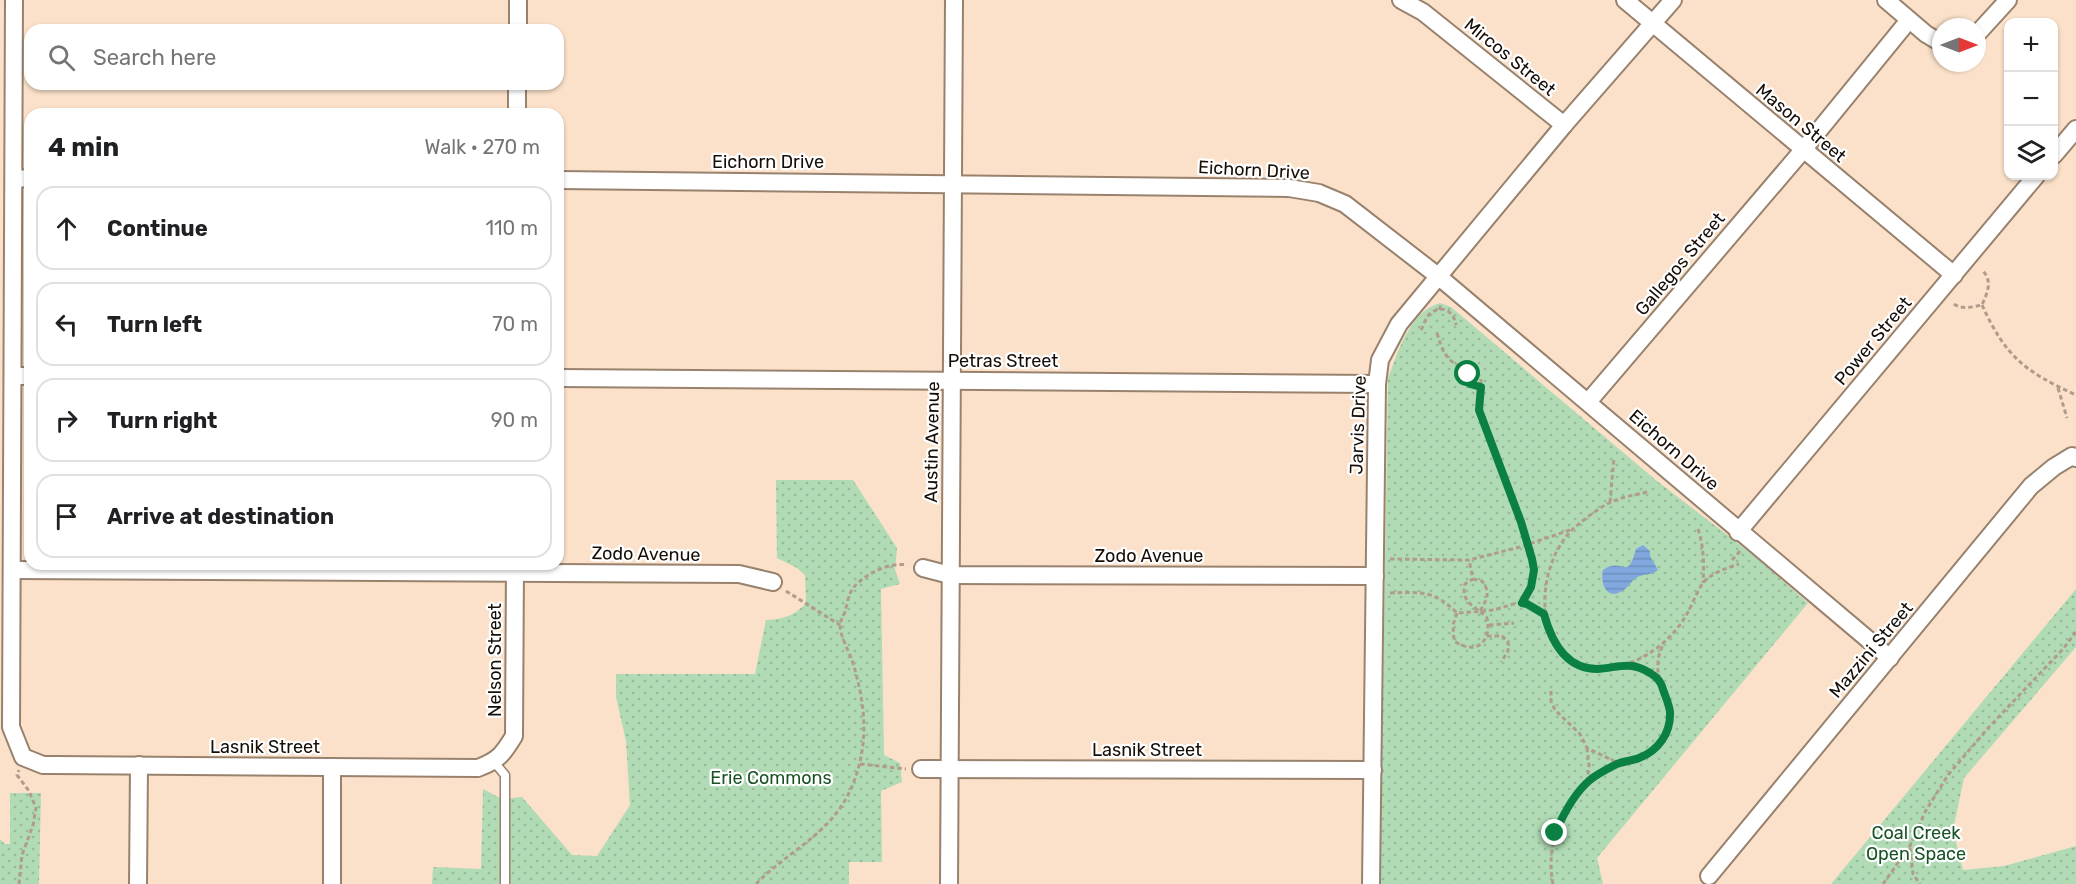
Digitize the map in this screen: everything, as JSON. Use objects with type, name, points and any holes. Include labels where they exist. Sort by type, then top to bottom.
[{"type":"street","points":[[14,0],[17,178],[6,570],[11,727],[23,757]]},
{"type":"street","points":[[518,0],[518,24]]},
{"type":"street","name":"Austin Avenue","points":[[949,884],[954,0]]},
{"type":"street","name":"Mircos Street","points":[[1401,0],[1423,12],[1564,125]]},
{"type":"street","name":"Mason Street","points":[[1625,0],[1954,275]]},
{"type":"street","name":"Jarvis Drive","points":[[1371,884],[1377,384],[1380,360],[1386,344],[1399,324],[1438,276],[1564,125],[1673,0]]},
{"type":"street","points":[[1886,0],[1932,38]]},
{"type":"street","points":[[1986,24],[2008,0]]},
{"type":"street","name":"Gallegos Street","points":[[1588,402],[1803,150],[1909,20]]},
{"type":"street","points":[[517,108],[518,90]]},
{"type":"street","points":[[2058,150],[2076,129]]},
{"type":"street","name":"Eichorn Drive","points":[[564,180],[1289,188],[1319,193],[1345,204],[1438,276],[1738,532],[1890,658]]},
{"type":"street","name":"Power Street","points":[[1738,532],[2033,180]]},
{"type":"street","points":[[13,376],[24,376]]},
{"type":"street","name":"Petras Street","points":[[564,378],[1377,384]]},
{"type":"street","name":"Mazzini Street","points":[[1709,876],[2031,486],[2054,467],[2074,457]]},
{"type":"street","name":"Zodo Avenue","points":[[923,568],[950,575],[1375,576]]},
{"type":"street","name":"Zodo Avenue","points":[[564,569],[739,574],[773,582]]},
{"type":"street","name":"Zodo Avenue","points":[[6,570],[24,570]]},
{"type":"street","name":"Nelson Street","points":[[499,757],[514,736],[515,570]]},
{"type":"street","name":"Lasnik Street","points":[[23,757],[43,765],[478,768],[499,757]]},
{"type":"street","points":[[138,884],[139,765]]},
{"type":"street","points":[[332,767],[332,884]]},
{"type":"street","name":"Lasnik Street","points":[[921,769],[1373,770]]},
{"type":"lane","points":[[499,757],[505,775],[505,884]]},
{"type":"path","points":[[1983,271],[1989,282],[1982,304],[1995,333],[2020,364],[2057,387],[2076,394]]},
{"type":"path","points":[[1440,303],[1440,310]]},
{"type":"path","points":[[1954,304],[1958,307],[1970,308],[1982,304]]},
{"type":"path","points":[[1421,330],[1428,315],[1440,310],[1449,310],[1456,325]]},
{"type":"path","points":[[1437,333],[1445,355],[1451,362],[1473,370],[1480,378],[1479,410],[1529,544],[1534,570],[1531,587],[1522,603]]},
{"type":"path","points":[[1469,369],[1470,384],[1481,387]]},
{"type":"path","points":[[2057,387],[2067,418]]},
{"type":"path","points":[[1610,502],[1614,458]]},
{"type":"path","points":[[1647,492],[1610,502],[1572,530],[1558,548],[1547,573],[1544,614],[1550,636],[1571,661],[1596,669],[1626,664],[1663,645],[1681,624],[1703,583],[1704,561],[1698,529]]},
{"type":"path","points":[[1390,559],[1469,560],[1572,530]]},
{"type":"path","points":[[1469,560],[1473,579]]},
{"type":"path","points":[[756,884],[769,871],[823,830],[844,802],[860,764],[865,733],[862,692],[840,625],[853,588],[870,574],[889,566],[903,564],[923,568]]},
{"type":"path","points":[[1703,583],[1725,568],[1739,564]]},
{"type":"path","points":[[1457,614],[1453,625],[1454,640],[1468,647],[1474,647],[1481,645],[1487,636],[1489,625],[1487,618],[1466,600],[1463,593],[1465,584],[1473,579],[1482,581],[1488,588],[1488,597],[1480,611]]},
{"type":"path","points":[[773,582],[840,625]]},
{"type":"path","points":[[1390,593],[1423,593],[1437,597],[1457,614],[1486,611],[1515,602],[1527,604],[1544,614]]},
{"type":"path","points":[[1489,625],[1514,623]]},
{"type":"path","points":[[1883,884],[1910,846],[1925,812],[1948,776],[1989,727],[2056,658],[2076,632]]},
{"type":"path","points":[[1487,636],[1502,636],[1508,641],[1508,651],[1501,662]]},
{"type":"path","points":[[1553,884],[1551,854],[1555,833],[1564,813],[1587,782],[1618,763],[1638,759],[1652,752],[1663,740],[1669,726],[1670,711],[1659,679],[1658,662],[1663,645]]},
{"type":"path","points":[[1626,664],[1645,670],[1659,679]]},
{"type":"path","points":[[1551,691],[1551,701],[1555,710],[1580,734],[1587,748],[1589,766],[1587,782]]},
{"type":"path","points":[[1587,748],[1618,763]]},
{"type":"path","points":[[19,884],[22,855],[33,825],[36,808],[29,791],[17,775],[23,757]]},
{"type":"path","points":[[860,764],[921,769]]},
{"type":"path","points":[[1910,846],[1913,874],[1920,884]]},
{"type":"green space","points":[[1440,303],[1451,307],[1657,481],[1752,554],[1808,603],[1597,858],[1603,884],[1380,884],[1388,379],[1400,346],[1413,324],[1420,315]]},
{"type":"green space","name":"Erie Commons","points":[[776,480],[853,480],[897,548],[895,570],[900,584],[881,589],[884,755],[900,763],[902,782],[881,791],[882,862],[849,862],[849,884],[432,884],[433,867],[481,869],[483,789],[502,799],[522,797],[572,855],[597,856],[630,805],[626,741],[616,697],[616,674],[755,674],[766,620],[788,616],[806,603],[805,575],[797,568],[777,558]]},
{"type":"green space","name":"Coal Creek Open Space","points":[[2076,589],[2076,647],[1964,778],[1953,830],[1963,870],[2004,866],[2076,846],[2076,884],[1831,884]]},
{"type":"green space","points":[[10,793],[41,793],[39,884],[0,884],[0,839],[5,844],[10,844]]},
{"type":"water","points":[[1643,545],[1650,551],[1650,556],[1658,570],[1639,576],[1624,590],[1612,594],[1608,592],[1603,585],[1603,570],[1610,566],[1627,567],[1636,549]]},
{"type":"route","points":[[1468,374],[1470,384],[1481,387],[1479,410],[1529,544],[1534,570],[1531,587],[1522,603],[1544,614],[1550,636],[1571,661],[1596,669],[1626,664],[1645,670],[1659,679],[1670,711],[1669,726],[1663,740],[1652,752],[1638,759],[1618,763],[1591,778],[1564,813],[1555,833]]}]
